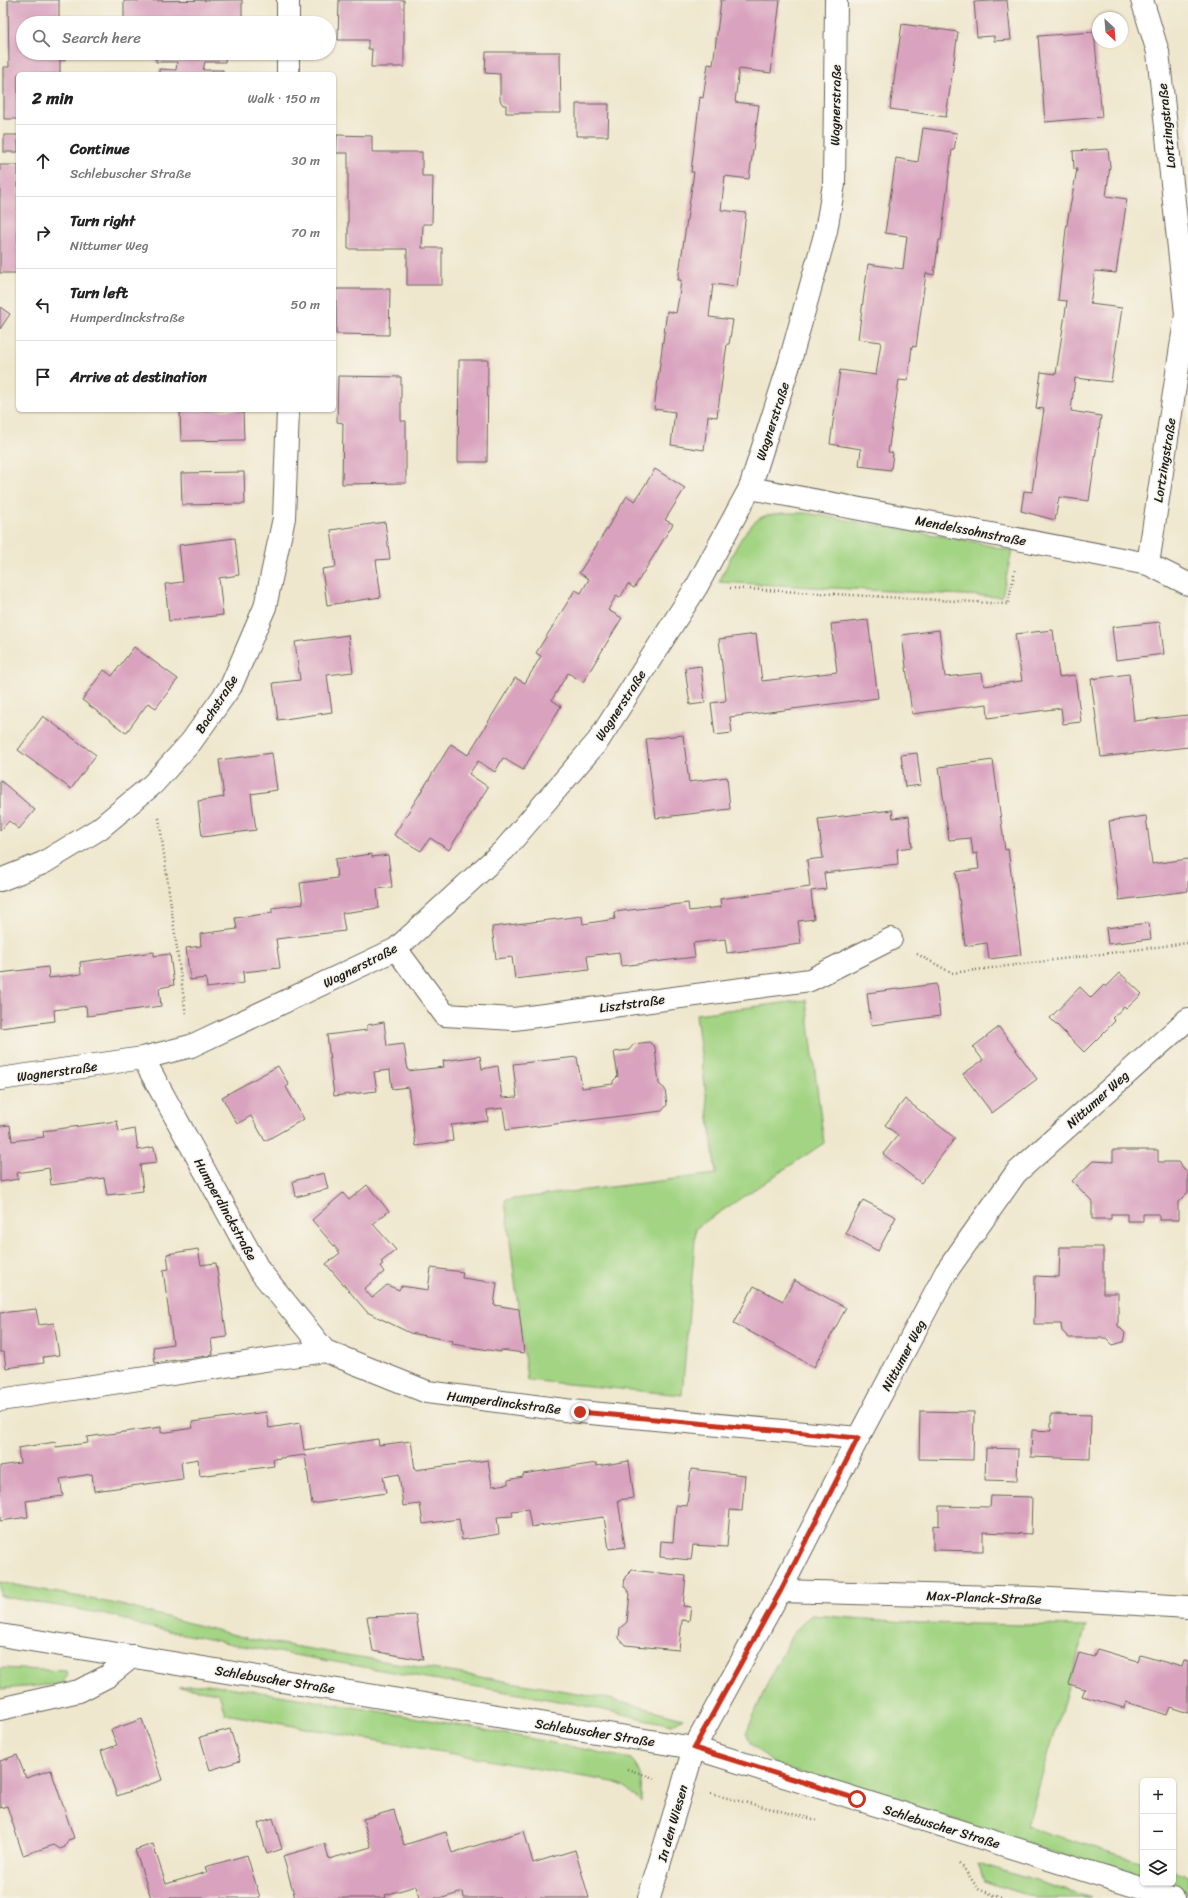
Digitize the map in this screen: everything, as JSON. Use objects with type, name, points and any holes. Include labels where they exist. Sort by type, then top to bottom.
[{"type":"street","points":[[288,0],[288,16]]},
{"type":"street","name":"Wagnerstraße","points":[[0,1079],[143,1058],[191,1046],[396,949],[504,850],[598,741],[697,586],[750,488],[789,364],[826,231],[834,184],[836,0]]},
{"type":"street","name":"Lortzingstraße","points":[[1142,0],[1158,52],[1186,314],[1148,564]]},
{"type":"street","points":[[288,60],[288,72]]},
{"type":"street","name":"Bachstraße","points":[[0,880],[43,863],[99,829],[153,784],[191,742],[230,686],[264,607],[284,518],[288,412]]},
{"type":"street","name":"Mendelssohnstraße","points":[[750,488],[1148,564],[1188,584]]},
{"type":"street","name":"Lisztstraße","points":[[396,949],[445,1015],[514,1019],[810,980],[891,939]]},
{"type":"street","name":"Nittumer Weg","points":[[694,1748],[780,1592],[858,1438],[946,1272],[1016,1173],[1188,1019]]},
{"type":"street","name":"Humperdinckstraße","points":[[143,1058],[259,1270],[325,1350],[427,1392],[580,1412],[858,1438]]},
{"type":"street","points":[[0,1400],[325,1350]]},
{"type":"street","name":"Max-Planck-Straße","points":[[780,1592],[1026,1598],[1188,1606]]},
{"type":"street","name":"Schlebuscher Straße","points":[[0,1635],[694,1748],[1173,1898]]},
{"type":"street","points":[[0,1709],[79,1691],[108,1676],[133,1656]]},
{"type":"street","name":"In den Wiesen","points":[[650,1898],[694,1748]]},
{"type":"path","points":[[697,586],[1008,604],[1022,540]]},
{"type":"path","points":[[153,784],[191,1046]]},
{"type":"path","points":[[891,939],[952,973],[1188,943]]},
{"type":"path","points":[[682,1787],[817,1821]]},
{"type":"path","points":[[954,1863],[961,1865],[966,1870],[978,1889],[1002,1898]]},
{"type":"green space","points":[[783,513],[806,513],[970,541],[1012,551],[1002,597],[719,582],[737,546],[748,529],[762,517]]},
{"type":"green space","points":[[806,1000],[824,1143],[696,1228],[682,1395],[527,1380],[505,1200],[716,1174],[696,1014]]},
{"type":"green space","points":[[0,1582],[117,1604],[250,1639],[602,1697],[683,1718],[672,1725],[576,1704],[248,1647],[143,1626],[116,1616],[0,1596]]},
{"type":"green space","points":[[811,1615],[920,1623],[1086,1626],[1027,1827],[1140,1861],[1140,1879],[774,1764],[754,1747],[746,1734],[767,1684],[793,1633]]},
{"type":"green space","points":[[0,1668],[66,1671],[67,1676],[62,1684],[0,1689]]},
{"type":"green space","points":[[209,1684],[421,1718],[631,1759],[640,1774],[641,1802],[624,1786],[613,1782],[225,1714],[219,1693],[178,1687]]},
{"type":"green space","points":[[977,1863],[1091,1898],[1037,1898],[983,1881]]},
{"type":"green space","points":[[1176,1872],[1188,1876],[1188,1894],[1163,1886],[1176,1886]]},
{"type":"building","points":[[8,0],[59,0],[59,16],[16,16],[16,60],[60,60],[60,72],[16,72],[16,119],[4,119],[4,67],[9,67]]},
{"type":"building","points":[[242,0],[242,16],[124,16],[124,1]]},
{"type":"building","points":[[339,0],[404,0],[404,67],[371,67],[372,49],[368,49],[368,40],[338,40]]},
{"type":"building","points":[[721,0],[780,0],[771,73],[739,69],[735,102],[759,105],[749,179],[725,176],[721,210],[746,213],[737,287],[713,284],[709,317],[733,320],[729,344],[727,344],[717,417],[708,416],[704,450],[671,445],[675,412],[654,409],[667,311],[676,313],[679,297],[681,280],[678,280],[694,172],[691,172],[700,97],[703,98],[708,64],[713,65]]},
{"type":"building","points":[[1007,0],[1011,40],[994,41],[994,36],[977,37],[974,2]]},
{"type":"building","points":[[902,24],[958,32],[946,117],[890,109]]},
{"type":"building","points":[[1092,32],[1092,48],[1096,48],[1102,117],[1045,122],[1038,36]]},
{"type":"building","points":[[486,52],[560,52],[561,113],[506,113],[506,105],[503,105],[500,100],[500,74],[485,73]]},
{"type":"building","points":[[156,60],[225,60],[225,62],[205,62],[203,70],[223,70],[223,72],[159,72],[159,69],[176,70],[177,62],[156,62]]},
{"type":"building","points":[[576,104],[609,104],[608,136],[576,136]]},
{"type":"building","points":[[923,128],[957,133],[954,150],[952,150],[941,240],[939,240],[934,275],[926,273],[916,347],[912,346],[908,381],[899,380],[888,452],[893,453],[891,470],[859,466],[861,449],[830,444],[840,370],[876,375],[881,342],[858,339],[868,264],[903,269],[907,236],[885,233],[896,158],[918,162]]},
{"type":"building","points":[[4,135],[16,135],[16,152],[4,152]]},
{"type":"building","points":[[337,135],[372,136],[372,152],[422,152],[422,176],[433,176],[432,224],[423,224],[422,248],[442,248],[442,285],[407,285],[407,249],[348,249],[348,153],[336,153]]},
{"type":"building","points":[[1108,149],[1110,166],[1106,196],[1127,199],[1116,273],[1095,271],[1090,304],[1122,308],[1111,382],[1075,378],[1071,411],[1101,416],[1089,501],[1059,497],[1055,520],[1021,511],[1024,491],[1032,492],[1044,409],[1036,408],[1041,372],[1056,374],[1067,301],[1058,300],[1066,229],[1077,169],[1074,169],[1073,151]]},
{"type":"building","points":[[0,165],[16,165],[16,273],[0,273]]},
{"type":"building","points":[[336,289],[390,289],[389,335],[336,334]]},
{"type":"building","points":[[0,307],[10,314],[0,329]]},
{"type":"building","points":[[459,360],[488,360],[487,462],[458,462]]},
{"type":"building","points":[[338,376],[401,377],[401,421],[406,421],[406,483],[342,484],[343,423],[337,422]]},
{"type":"building","points":[[180,412],[243,412],[244,440],[181,441]]},
{"type":"building","points":[[655,469],[685,488],[665,520],[673,524],[634,588],[628,584],[620,598],[616,596],[608,610],[622,618],[583,682],[568,673],[560,686],[552,700],[561,706],[523,770],[503,758],[495,772],[478,761],[469,774],[488,787],[449,850],[430,838],[421,851],[394,835],[451,744],[468,755],[515,678],[525,683],[541,656],[536,653],[575,590],[581,593],[589,579],[579,573],[627,496],[635,501]]},
{"type":"building","points":[[244,472],[245,504],[182,505],[181,473]]},
{"type":"building","points":[[385,522],[390,559],[376,560],[381,597],[327,605],[322,569],[336,567],[331,530]]},
{"type":"building","points":[[235,538],[239,575],[219,578],[223,615],[169,621],[165,584],[183,582],[179,545]]},
{"type":"building","points":[[868,620],[878,698],[730,717],[732,733],[715,735],[711,703],[725,701],[726,699],[719,639],[756,634],[762,681],[837,672],[831,624]]},
{"type":"building","points":[[1160,622],[1164,654],[1116,660],[1112,627]]},
{"type":"building","points":[[939,630],[945,677],[982,673],[984,686],[1022,681],[1015,634],[1053,630],[1059,677],[1075,675],[1081,722],[1063,724],[1061,708],[988,718],[987,704],[912,714],[902,635]]},
{"type":"building","points":[[348,635],[353,672],[327,675],[332,712],[278,720],[273,683],[300,680],[295,642]]},
{"type":"building","points":[[134,647],[178,679],[156,708],[148,703],[126,733],[82,700],[104,670],[112,676]]},
{"type":"building","points":[[701,666],[705,703],[690,705],[685,668]]},
{"type":"building","points":[[1129,674],[1134,721],[1188,715],[1188,747],[1101,757],[1091,679]]},
{"type":"building","points":[[43,716],[96,755],[71,789],[18,750]]},
{"type":"building","points":[[683,735],[689,782],[727,777],[730,809],[656,818],[646,739]]},
{"type":"building","points":[[272,753],[277,790],[251,794],[256,830],[202,837],[198,801],[224,797],[219,760]]},
{"type":"building","points":[[917,753],[921,785],[905,787],[901,755]]},
{"type":"building","points":[[993,760],[1005,850],[1008,849],[1021,955],[989,959],[987,943],[965,946],[956,872],[979,869],[977,853],[973,854],[971,838],[949,840],[939,767]]},
{"type":"building","points":[[0,780],[35,810],[19,829],[9,821],[0,831]]},
{"type":"building","points":[[892,810],[893,818],[909,816],[912,847],[897,849],[898,864],[824,873],[826,889],[811,891],[814,919],[798,921],[801,944],[727,953],[725,939],[693,943],[695,957],[621,966],[619,952],[587,956],[589,970],[515,979],[512,957],[496,959],[492,927],[582,916],[583,924],[615,919],[614,912],[688,903],[689,911],[721,907],[720,899],[810,887],[807,860],[823,858],[818,819]]},
{"type":"building","points":[[1146,816],[1152,864],[1188,859],[1188,891],[1119,900],[1109,821]]},
{"type":"building","points":[[372,854],[372,857],[388,855],[392,887],[377,889],[379,908],[342,913],[345,931],[276,939],[280,968],[243,972],[244,983],[207,988],[206,978],[190,980],[186,948],[201,946],[200,934],[237,929],[235,918],[272,913],[272,908],[303,904],[300,883],[337,878],[335,859]]},
{"type":"building","points":[[1149,923],[1151,939],[1108,944],[1106,928]]},
{"type":"building","points":[[154,952],[154,956],[170,954],[174,985],[159,988],[161,1006],[87,1016],[86,1006],[54,1010],[55,1021],[0,1028],[0,973],[48,967],[49,978],[81,974],[80,962]]},
{"type":"building","points":[[1120,973],[1142,994],[1126,1009],[1124,1007],[1112,1018],[1115,1021],[1084,1052],[1050,1018],[1080,987],[1091,998],[1104,985],[1106,987]]},
{"type":"building","points":[[936,984],[940,1016],[871,1025],[867,993]]},
{"type":"building","points":[[384,1022],[387,1046],[404,1044],[408,1071],[444,1067],[443,1061],[480,1056],[482,1069],[498,1066],[502,1098],[517,1097],[513,1064],[577,1057],[582,1088],[613,1084],[613,1081],[618,1076],[614,1052],[629,1050],[634,1044],[649,1042],[655,1047],[659,1084],[665,1089],[667,1105],[662,1111],[506,1130],[503,1108],[487,1110],[488,1121],[451,1125],[453,1141],[416,1146],[408,1087],[392,1089],[390,1070],[374,1072],[377,1091],[334,1096],[327,1035],[367,1030],[367,1025]]},
{"type":"building","points":[[999,1027],[1037,1079],[992,1113],[963,1074],[983,1060],[973,1047]]},
{"type":"building","points":[[278,1066],[289,1085],[286,1087],[304,1119],[265,1141],[251,1116],[237,1124],[222,1097]]},
{"type":"building","points":[[905,1099],[955,1138],[921,1183],[883,1154],[898,1135],[885,1125]]},
{"type":"building","points":[[117,1121],[119,1132],[135,1129],[138,1150],[154,1147],[157,1163],[140,1165],[143,1191],[107,1195],[104,1178],[51,1185],[49,1168],[17,1173],[18,1179],[0,1182],[0,1126],[10,1125],[12,1141],[44,1137],[43,1131]]},
{"type":"building","points":[[1113,1150],[1158,1150],[1158,1162],[1178,1162],[1188,1173],[1188,1192],[1178,1202],[1178,1220],[1159,1220],[1159,1214],[1143,1214],[1143,1221],[1127,1221],[1127,1214],[1111,1214],[1111,1219],[1092,1219],[1092,1201],[1072,1181],[1093,1161],[1113,1162]]},
{"type":"building","points":[[324,1173],[328,1189],[296,1197],[293,1181]]},
{"type":"building","points":[[367,1185],[389,1211],[373,1224],[396,1250],[381,1262],[383,1264],[380,1266],[384,1272],[364,1289],[372,1298],[387,1285],[399,1290],[401,1286],[428,1290],[431,1268],[463,1272],[462,1278],[497,1283],[494,1305],[519,1309],[524,1353],[501,1350],[501,1352],[452,1344],[453,1341],[410,1333],[367,1312],[326,1264],[340,1253],[312,1220],[343,1193],[349,1200]]},
{"type":"building","points":[[863,1200],[896,1217],[878,1251],[845,1233]]},
{"type":"building","points":[[1060,1247],[1103,1247],[1103,1293],[1118,1293],[1118,1326],[1125,1333],[1123,1342],[1113,1345],[1106,1338],[1069,1338],[1062,1331],[1061,1324],[1034,1324],[1035,1276],[1059,1277]]},
{"type":"building","points":[[198,1249],[201,1265],[216,1263],[227,1337],[211,1339],[213,1355],[155,1363],[153,1347],[173,1344],[163,1270],[169,1269],[167,1254]]},
{"type":"building","points":[[794,1280],[846,1308],[814,1367],[734,1323],[754,1286],[783,1301]]},
{"type":"building","points":[[36,1309],[39,1325],[54,1323],[59,1355],[43,1357],[44,1363],[6,1368],[4,1352],[0,1352],[0,1313]]},
{"type":"building","points":[[920,1411],[974,1412],[973,1460],[919,1459]]},
{"type":"building","points":[[266,1412],[269,1428],[300,1423],[304,1450],[378,1439],[379,1445],[411,1441],[415,1470],[488,1460],[492,1486],[508,1484],[508,1480],[523,1477],[523,1474],[597,1463],[597,1466],[629,1461],[634,1498],[618,1500],[625,1547],[609,1549],[604,1517],[531,1527],[528,1509],[512,1511],[513,1516],[497,1517],[499,1534],[462,1540],[459,1519],[423,1524],[420,1504],[403,1506],[399,1474],[383,1477],[386,1493],[312,1504],[305,1455],[273,1459],[274,1466],[200,1476],[198,1459],[181,1462],[183,1479],[94,1491],[92,1474],[60,1479],[63,1496],[26,1501],[28,1517],[0,1521],[0,1466],[20,1463],[18,1448],[55,1442],[56,1447],[88,1443],[87,1437],[161,1427],[161,1433],[193,1428],[192,1422]]},
{"type":"building","points":[[1051,1414],[1091,1415],[1090,1459],[1031,1457],[1032,1430],[1051,1431]]},
{"type":"building","points":[[986,1448],[1018,1449],[1017,1481],[985,1480]]},
{"type":"building","points":[[691,1469],[745,1475],[742,1511],[730,1510],[727,1547],[693,1545],[691,1560],[660,1557],[661,1541],[673,1542],[676,1505],[687,1506]]},
{"type":"building","points":[[991,1496],[1032,1497],[1031,1534],[983,1532],[983,1551],[933,1550],[933,1525],[939,1526],[939,1506],[990,1507]]},
{"type":"building","points":[[632,1570],[686,1576],[683,1606],[691,1607],[689,1621],[682,1620],[679,1650],[625,1645],[619,1638],[620,1628],[627,1622],[630,1594],[624,1586],[625,1577]]},
{"type":"building","points":[[416,1615],[423,1660],[373,1651],[367,1617]]},
{"type":"building","points":[[1097,1649],[1138,1661],[1140,1655],[1182,1667],[1184,1661],[1188,1662],[1188,1713],[1170,1707],[1167,1715],[1126,1702],[1124,1708],[1082,1696],[1085,1689],[1069,1684],[1079,1653],[1094,1657]]},
{"type":"building","points":[[142,1719],[162,1780],[117,1796],[101,1751],[117,1745],[111,1730]]},
{"type":"building","points":[[230,1729],[240,1761],[210,1770],[200,1737]]},
{"type":"building","points":[[17,1755],[26,1778],[51,1770],[74,1838],[68,1840],[65,1847],[60,1849],[54,1845],[23,1855],[7,1806],[0,1808],[0,1761]]},
{"type":"building","points":[[394,1810],[404,1845],[446,1832],[452,1853],[524,1831],[533,1863],[575,1850],[589,1898],[526,1898],[526,1896],[519,1898],[464,1898],[463,1892],[442,1898],[419,1898],[416,1886],[385,1895],[386,1898],[295,1898],[283,1856],[325,1844],[329,1859],[371,1847],[363,1819]]},
{"type":"building","points":[[273,1818],[282,1849],[267,1854],[258,1823]]},
{"type":"building","points":[[153,1844],[166,1884],[207,1872],[205,1867],[247,1855],[260,1898],[151,1898],[135,1850]]},
{"type":"route","points":[[580,1412],[858,1438],[780,1592],[694,1748],[857,1799]]}]
